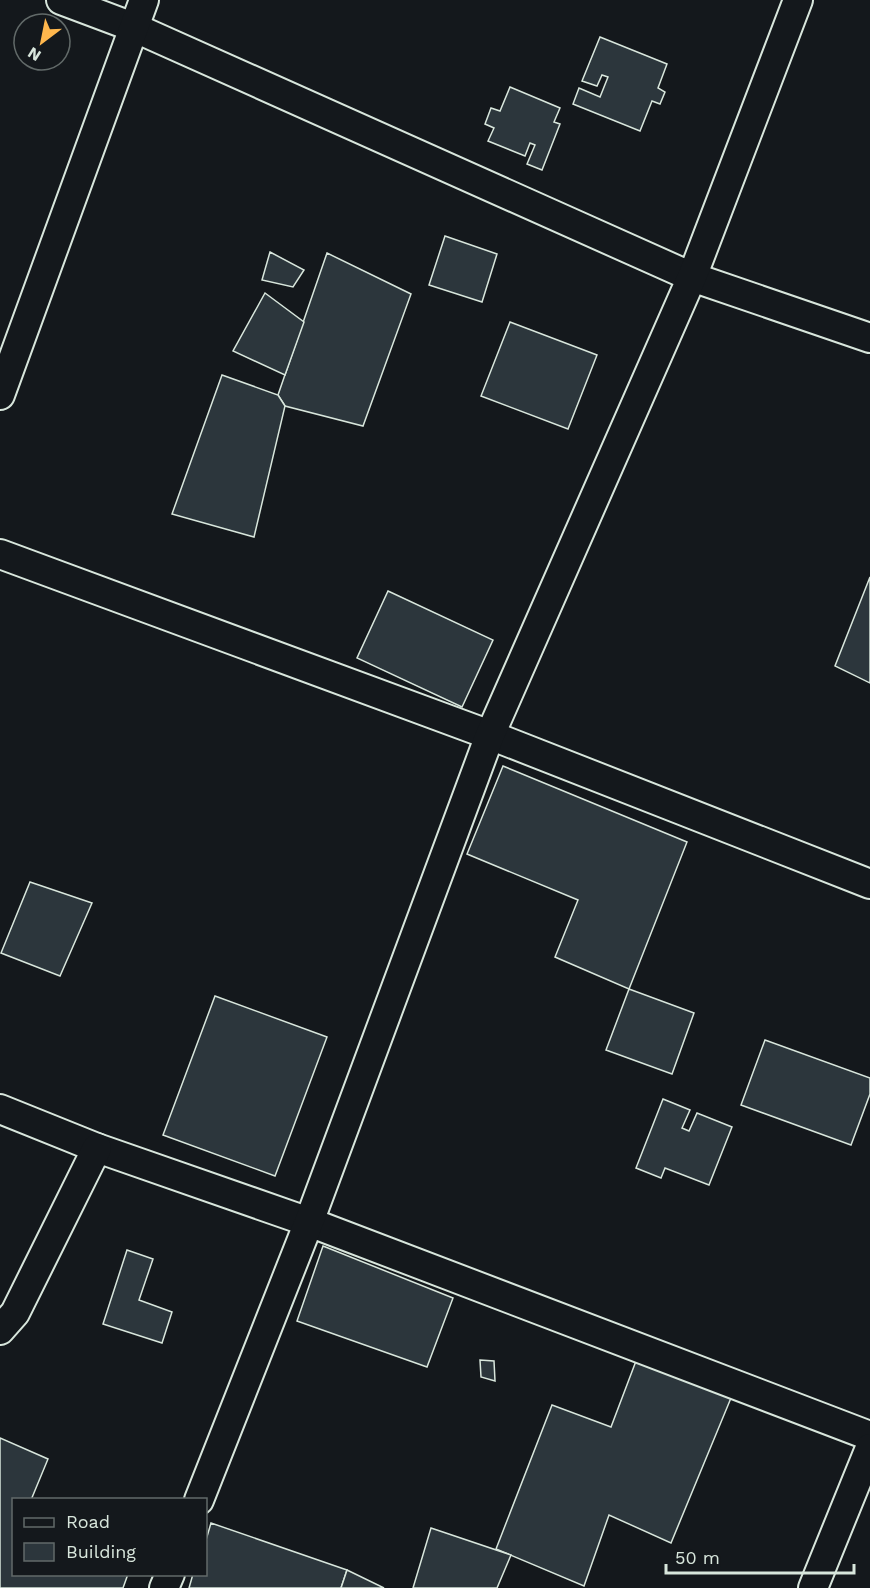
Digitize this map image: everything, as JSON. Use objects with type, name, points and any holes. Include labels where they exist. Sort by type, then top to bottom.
[{"type":"street","points":[[61,0],[133,27],[692,277],[870,338]]},
{"type":"street","points":[[0,395],[144,0]]},
{"type":"street","points":[[200,1498],[309,1222],[490,735],[692,277],[798,0]]},
{"type":"street","points":[[0,554],[490,735],[870,884]]},
{"type":"street","points":[[0,1109],[97,1148],[309,1222],[870,1436]]},
{"type":"street","points":[[0,1330],[15,1313],[97,1148]]},
{"type":"street","points":[[813,1588],[870,1448]]},
{"type":"building","points":[[600,37],[667,64],[658,88],[665,92],[660,104],[652,101],[640,131],[573,104],[579,88],[600,97],[608,77],[602,75],[597,86],[582,81]]},
{"type":"building","points":[[510,87],[560,108],[554,122],[560,124],[542,170],[527,164],[535,145],[530,143],[525,156],[488,141],[494,128],[485,124],[491,108],[500,111]]},
{"type":"building","points":[[445,236],[497,254],[482,302],[429,285]]},
{"type":"building","points":[[270,252],[304,270],[293,287],[262,280]]},
{"type":"building","points":[[327,253],[411,294],[363,426],[285,406],[278,395]]},
{"type":"building","points":[[265,293],[304,322],[285,375],[233,351]]},
{"type":"building","points":[[510,322],[597,355],[568,429],[481,396]]},
{"type":"building","points":[[222,375],[278,395],[285,406],[254,537],[172,514]]},
{"type":"building","points":[[870,577],[870,683],[835,666]]},
{"type":"building","points":[[388,591],[493,640],[462,707],[357,658]]},
{"type":"building","points":[[503,766],[687,842],[629,989],[555,957],[578,900],[467,854]]},
{"type":"building","points":[[30,882],[92,903],[60,976],[1,953]]},
{"type":"building","points":[[629,989],[694,1013],[672,1074],[606,1050]]},
{"type":"building","points":[[215,996],[327,1037],[275,1176],[163,1135]]},
{"type":"building","points":[[765,1040],[870,1078],[870,1094],[851,1145],[741,1105]]},
{"type":"building","points":[[663,1099],[690,1110],[682,1128],[689,1131],[697,1113],[732,1127],[709,1185],[665,1168],[661,1178],[636,1168]]},
{"type":"building","points":[[323,1246],[453,1298],[427,1367],[297,1321]]},
{"type":"building","points":[[127,1250],[153,1259],[139,1300],[172,1312],[162,1343],[103,1324]]},
{"type":"building","points":[[480,1360],[494,1361],[495,1381],[481,1377]]},
{"type":"building","points":[[636,1361],[731,1398],[671,1543],[609,1515],[584,1586],[496,1549],[552,1405],[611,1427]]},
{"type":"building","points":[[0,1438],[48,1459],[32,1498],[12,1498],[12,1576],[127,1576],[123,1588],[0,1588]]},
{"type":"building","points":[[211,1523],[347,1570],[341,1588],[189,1588],[192,1576],[207,1576],[207,1537]]},
{"type":"building","points":[[431,1528],[511,1555],[497,1588],[413,1588]]},
{"type":"building","points":[[347,1570],[384,1588],[341,1588]]}]
